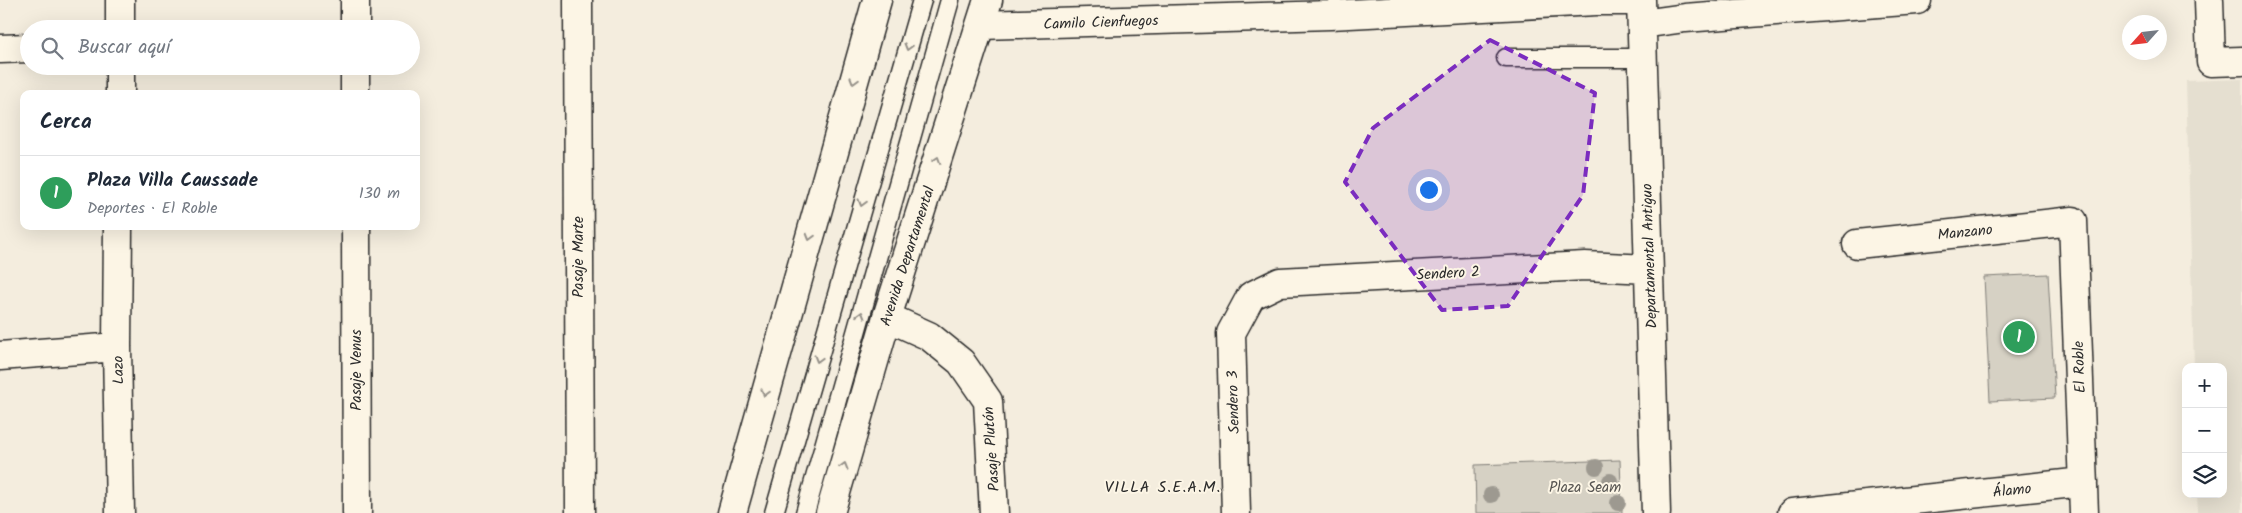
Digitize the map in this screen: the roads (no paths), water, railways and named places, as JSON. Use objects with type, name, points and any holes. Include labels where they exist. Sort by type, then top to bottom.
[{"type":"street","points":[[120,0],[120,20]]},
{"type":"street","points":[[355,0],[355,20]]},
{"type":"street","name":"Pasaje Marte","points":[[578,0],[580,513]]},
{"type":"street","points":[[732,513],[877,0]]},
{"type":"street","name":"Camilo Cienfuegos","points":[[985,13],[1596,1],[1642,8],[1686,18],[1916,0]]},
{"type":"street","points":[[2209,0],[2211,62],[2242,62]]},
{"type":"street","name":"Departamental Antiguo","points":[[1642,8],[1656,513]]},
{"type":"street","name":"Avenida Departamental","points":[[830,513],[886,317],[985,13]]},
{"type":"street","points":[[0,49],[20,48]]},
{"type":"street","points":[[120,75],[120,90]]},
{"type":"street","points":[[355,75],[355,90]]},
{"type":"street","name":"Manzano","points":[[1857,244],[2073,221]]},
{"type":"street","name":"El Roble","points":[[2073,221],[2084,513]]},
{"type":"street","name":"Lazo","points":[[118,230],[117,347],[120,513]]},
{"type":"street","name":"Pasaje Venus","points":[[356,230],[357,513]]},
{"type":"street","name":"Sendero 2","points":[[1251,296],[1280,282],[1585,266],[1649,269]]},
{"type":"street","name":"Sendero 3","points":[[1236,513],[1231,333],[1251,296]]},
{"type":"street","name":"Pasaje Plutón","points":[[886,317],[929,336],[961,362],[988,401],[994,513]]},
{"type":"street","points":[[0,356],[117,347]]},
{"type":"street","name":"Álamo","points":[[1792,513],[2083,482]]},
{"type":"lane","points":[[774,513],[922,0]]},
{"type":"lane","points":[[805,513],[950,0]]},
{"type":"lane","points":[[1506,58],[1643,58]]},
{"type":"place","name":"Plaza Villa Caussade","points":[[2019,337]]},
{"type":"district","name":"VILLA S.E.A.M.","points":[[1163,486]]},
{"type":"park label","name":"Plaza Seam","points":[[1585,487]]}]
